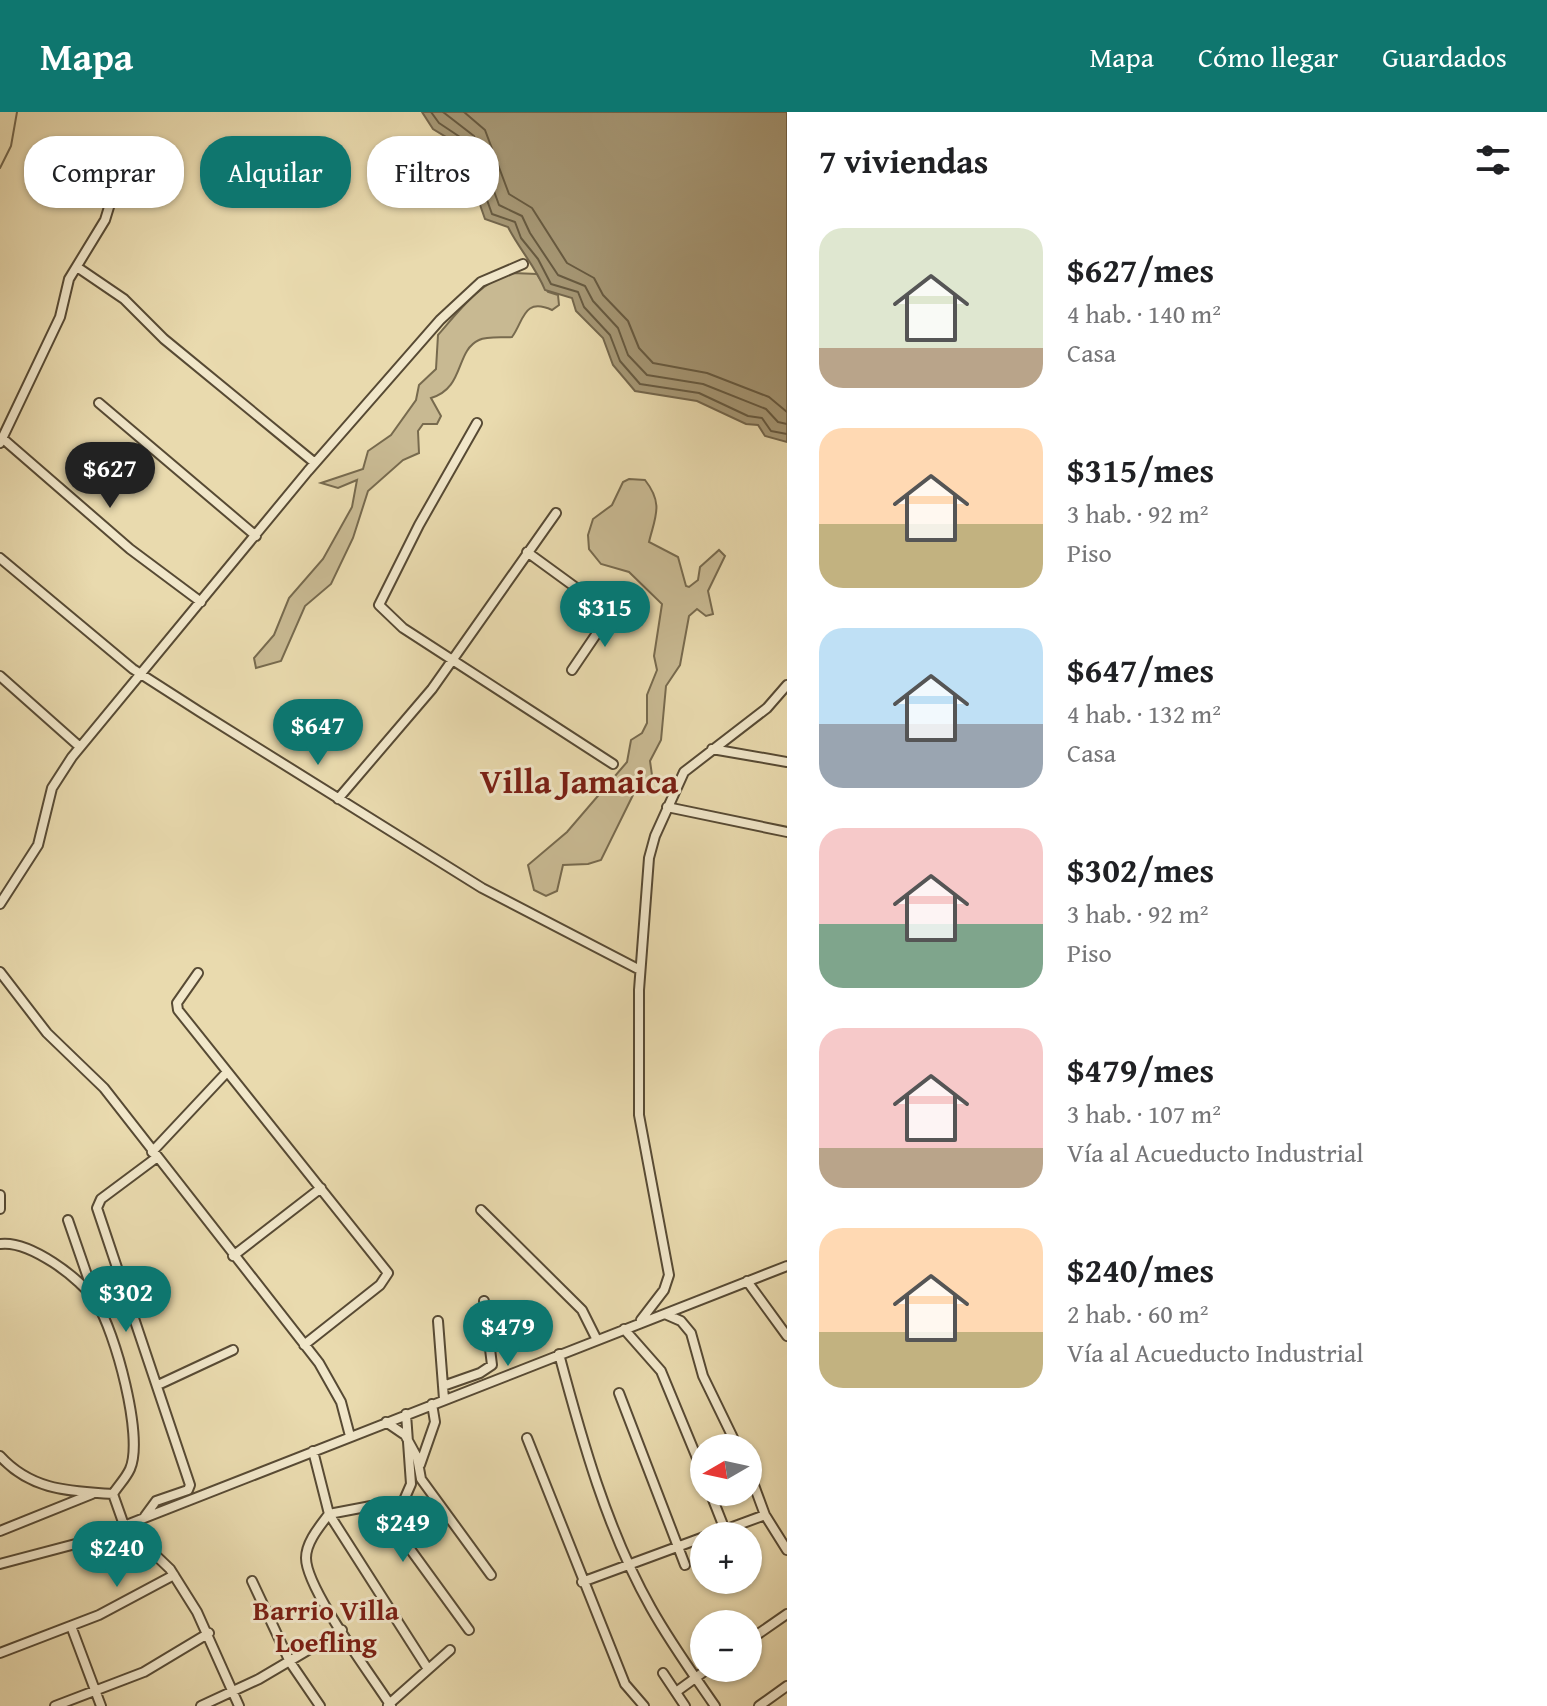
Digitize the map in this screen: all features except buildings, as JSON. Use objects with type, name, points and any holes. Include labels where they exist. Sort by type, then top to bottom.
[{"type":"street","points":[[109,208],[105,220],[67,286],[60,317],[1,440],[130,549],[201,602]]},
{"type":"street","points":[[0,904],[38,845],[56,779],[80,747],[315,463],[447,313],[481,282],[523,264]]},
{"type":"street","points":[[77,267],[131,305],[164,339],[315,463]]},
{"type":"street","points":[[99,403],[256,536]]},
{"type":"street","points":[[477,423],[379,602],[389,617],[613,764]]},
{"type":"street","points":[[338,799],[422,702],[556,513]]},
{"type":"street","points":[[527,552],[612,611],[624,614]]},
{"type":"street","points":[[0,558],[142,675],[482,888],[640,970]]},
{"type":"street","points":[[572,670],[612,611]]},
{"type":"street","points":[[0,676],[80,747]]},
{"type":"street","points":[[638,1323],[664,1290],[669,1275],[664,1233],[640,1125],[640,970],[649,858],[667,807],[684,772],[767,708],[787,685]]},
{"type":"street","points":[[712,749],[787,762]]},
{"type":"street","points":[[667,807],[787,832]]},
{"type":"street","points":[[0,972],[54,1041],[91,1073],[304,1345],[341,1402],[350,1436]]},
{"type":"street","points":[[198,973],[177,1003],[178,1010],[388,1276],[304,1345]]},
{"type":"street","points":[[145,1516],[156,1501],[189,1487],[158,1385],[97,1208],[101,1199],[154,1155],[227,1072]]},
{"type":"street","points":[[233,1256],[321,1188]]},
{"type":"street","points":[[0,1195],[0,1209]]},
{"type":"street","points":[[481,1210],[582,1310],[597,1340]]},
{"type":"street","points":[[68,1220],[121,1371],[132,1423],[130,1468],[113,1494]]},
{"type":"street","points":[[0,1244],[12,1242],[29,1247],[96,1301]]},
{"type":"street","points":[[0,1564],[46,1554],[124,1525],[787,1266]]},
{"type":"street","points":[[747,1281],[787,1336]]},
{"type":"street","points":[[443,1386],[480,1373],[492,1365],[484,1301]]},
{"type":"street","points":[[663,1313],[681,1321],[691,1333],[703,1376],[731,1434]]},
{"type":"street","points":[[438,1321],[444,1399]]},
{"type":"street","points":[[624,1329],[666,1379],[690,1440]]},
{"type":"street","points":[[158,1385],[233,1350]]},
{"type":"street","points":[[559,1354],[586,1453],[631,1564],[652,1609],[690,1668]]},
{"type":"street","points":[[619,1393],[685,1565]]},
{"type":"street","points":[[394,1523],[418,1472],[435,1422],[432,1404]]},
{"type":"street","points":[[406,1414],[411,1484]]},
{"type":"street","points":[[386,1422],[400,1430],[409,1443],[417,1457],[418,1472],[491,1575]]},
{"type":"street","points":[[527,1438],[625,1684],[644,1706]]},
{"type":"street","points":[[313,1451],[329,1514],[428,1669]]},
{"type":"street","points":[[0,1456],[50,1488],[113,1494]]},
{"type":"street","points":[[0,1531],[46,1515],[94,1493]]},
{"type":"street","points":[[113,1494],[124,1525],[174,1575],[209,1633],[239,1706]]},
{"type":"street","points":[[394,1523],[437,1502]]},
{"type":"street","points":[[762,1506],[787,1550]]},
{"type":"street","points":[[450,1650],[389,1705],[314,1583],[306,1560],[315,1534],[329,1514],[377,1507],[394,1523],[469,1630]]},
{"type":"street","points":[[746,1522],[765,1515]]},
{"type":"street","points":[[582,1582],[690,1543]]},
{"type":"street","points":[[0,1653],[130,1600],[174,1575]]},
{"type":"street","points":[[252,1581],[290,1662],[320,1706]]},
{"type":"street","points":[[762,1631],[787,1614]]},
{"type":"street","points":[[71,1626],[101,1706]]},
{"type":"street","points":[[201,1706],[290,1662],[342,1630]]},
{"type":"street","points":[[55,1706],[144,1672],[209,1633]]},
{"type":"street","points":[[663,1673],[685,1706]]},
{"type":"street","points":[[676,1692],[690,1682]]},
{"type":"street","points":[[699,1682],[715,1706]]},
{"type":"street","points":[[759,1706],[769,1703],[787,1686]]},
{"type":"shaded area","points":[[512,273],[537,274],[548,292],[558,295],[559,305],[552,310],[535,306],[530,309],[512,337],[486,338],[471,345],[449,386],[431,398],[441,416],[437,424],[423,424],[418,431],[419,453],[403,460],[368,491],[353,538],[331,584],[305,606],[281,661],[256,668],[254,658],[274,635],[289,598],[323,559],[352,507],[357,480],[338,488],[321,483],[363,469],[368,451],[391,435],[416,400],[419,385],[436,369],[438,335],[480,290]]},
{"type":"shaded area","points":[[629,479],[645,480],[651,489],[656,511],[649,542],[678,557],[686,586],[698,580],[700,567],[719,550],[725,556],[708,591],[713,614],[706,616],[697,609],[689,616],[680,665],[666,686],[661,740],[650,761],[653,782],[650,788],[635,791],[601,860],[563,865],[557,891],[546,896],[534,890],[528,865],[567,832],[627,762],[631,740],[642,733],[647,723],[647,695],[657,670],[654,656],[662,604],[629,572],[601,564],[589,549],[588,535],[593,519],[612,505],[623,482]]},
{"type":"water","points":[[422,112],[787,112],[787,442],[765,436],[758,425],[746,424],[697,401],[635,391],[613,365],[603,338],[576,311],[572,298],[545,290],[508,227],[485,219],[481,208],[499,208],[499,136],[444,136],[433,129]]},
{"type":"waterway","points":[[0,168],[11,146],[17,112]]},
{"type":"district","name":"Villa Jamaica","points":[[579,781]]},
{"type":"district","name":"Barrio Villa Loefling","points":[[326,1626]]}]
